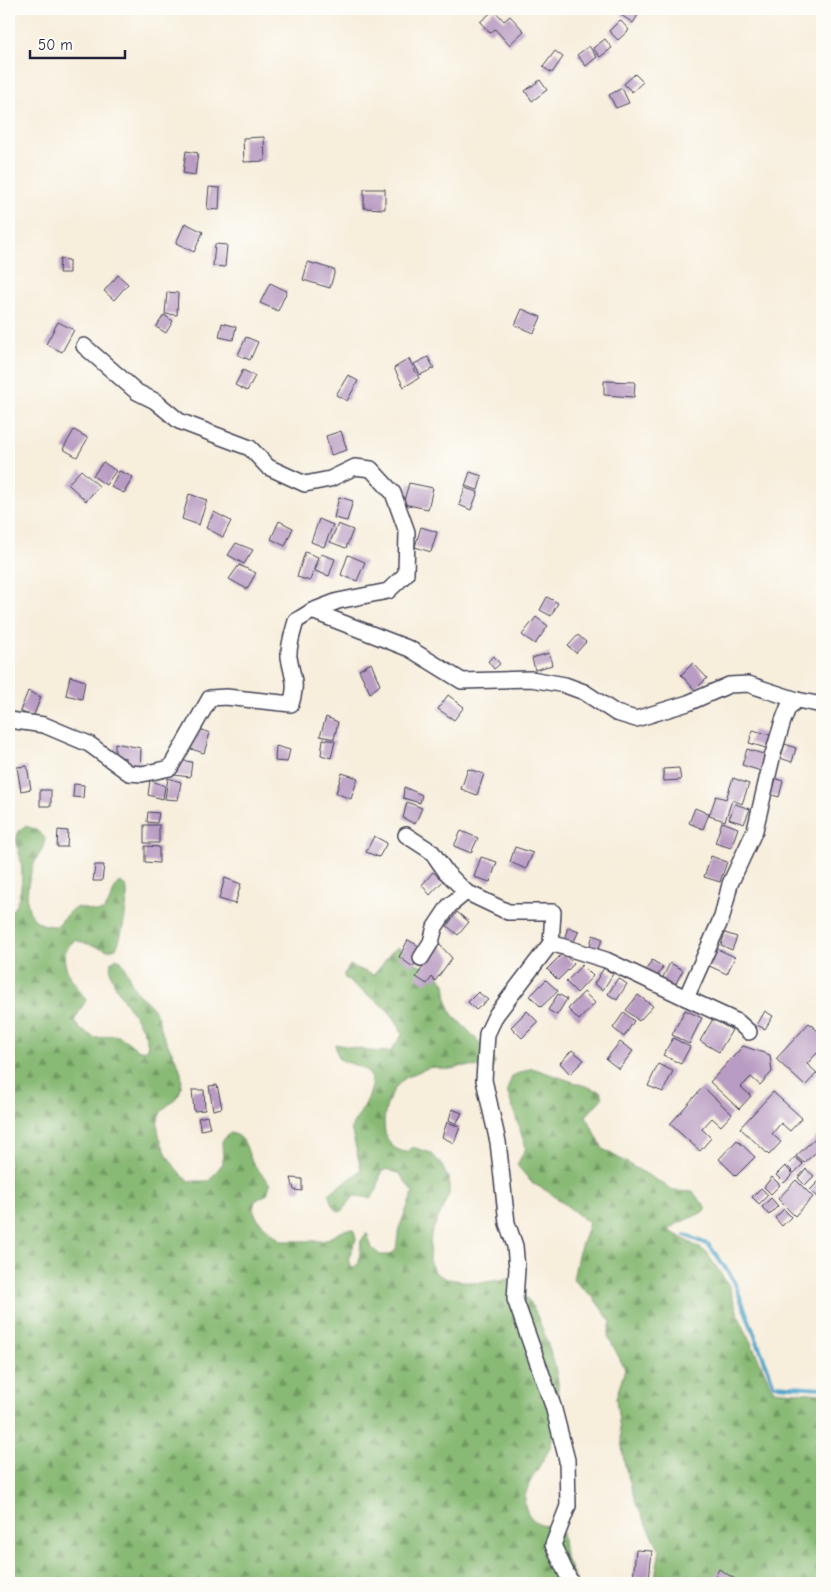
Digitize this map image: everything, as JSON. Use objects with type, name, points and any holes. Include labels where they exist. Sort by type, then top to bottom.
[{"type":"street","points":[[9,720],[44,726],[89,744],[129,773],[142,774],[170,768],[210,698],[226,697],[291,704],[296,686],[289,655],[296,621],[312,611],[338,601],[388,591],[406,574],[408,532],[393,493],[371,469],[355,467],[330,479],[305,484],[268,468],[250,448],[179,421],[155,402],[137,392],[84,346]]},
{"type":"street","points":[[312,611],[410,649],[462,681],[531,678],[565,685],[584,692],[616,713],[636,719],[688,703],[729,685],[748,684],[797,700],[822,705]]},
{"type":"street","points":[[686,998],[722,917],[730,884],[755,830],[783,721],[788,708],[797,700]]},
{"type":"street","points":[[406,835],[432,852],[446,872],[466,892],[508,912],[553,912],[551,943],[496,1015],[487,1034],[484,1080],[498,1142],[507,1222],[514,1246],[517,1270],[515,1299],[553,1406],[567,1460],[568,1506],[553,1545],[570,1583]]},
{"type":"street","points":[[421,958],[431,942],[434,927],[450,906],[466,892]]},
{"type":"street","points":[[551,943],[606,960],[738,1022],[749,1032]]},
{"type":"green space","points":[[25,826],[35,829],[45,838],[29,879],[27,899],[28,908],[37,921],[46,925],[57,926],[68,913],[77,907],[97,912],[103,911],[108,905],[117,884],[120,882],[126,886],[125,917],[116,948],[108,950],[75,940],[68,947],[65,955],[67,970],[86,1000],[74,1021],[80,1029],[95,1038],[112,1035],[118,1036],[139,1050],[146,1050],[148,1045],[140,1024],[114,982],[111,962],[117,958],[124,965],[135,990],[151,1005],[156,1013],[163,1035],[177,1060],[181,1073],[180,1092],[160,1114],[158,1122],[161,1141],[171,1161],[189,1181],[209,1181],[223,1163],[222,1141],[230,1133],[240,1137],[253,1163],[270,1184],[267,1194],[255,1201],[253,1209],[258,1220],[281,1241],[323,1241],[347,1229],[354,1230],[356,1239],[348,1260],[353,1268],[359,1263],[361,1241],[367,1233],[372,1248],[380,1255],[390,1255],[396,1250],[399,1228],[413,1193],[400,1174],[387,1169],[381,1172],[377,1190],[371,1198],[354,1196],[341,1212],[334,1207],[330,1199],[329,1194],[361,1169],[351,1128],[364,1107],[372,1082],[370,1075],[364,1069],[338,1058],[335,1044],[369,1051],[390,1052],[402,1035],[393,1016],[386,1008],[352,984],[344,977],[344,974],[350,965],[373,975],[398,947],[416,963],[436,973],[445,983],[447,1001],[452,1014],[489,1052],[495,1062],[492,1068],[461,1066],[446,1069],[432,1067],[409,1076],[392,1093],[384,1118],[385,1130],[388,1141],[396,1148],[407,1152],[412,1147],[431,1153],[441,1164],[449,1180],[449,1194],[431,1234],[429,1260],[434,1272],[447,1279],[478,1283],[508,1279],[517,1287],[535,1310],[556,1370],[558,1387],[552,1440],[529,1485],[525,1501],[526,1509],[529,1515],[537,1522],[562,1533],[565,1556],[577,1583],[9,1583],[9,913],[17,903],[21,890],[22,868],[17,838],[20,830]]},
{"type":"green space","points":[[532,1068],[600,1091],[603,1097],[586,1116],[603,1149],[675,1191],[693,1192],[707,1209],[668,1230],[706,1252],[729,1286],[739,1317],[773,1390],[821,1394],[822,1583],[654,1583],[660,1550],[636,1504],[624,1462],[616,1398],[625,1369],[608,1336],[611,1322],[593,1297],[573,1280],[578,1255],[589,1223],[549,1192],[532,1183],[517,1165],[526,1148],[507,1091],[512,1076]]},
{"type":"building","points":[[625,9],[642,9],[633,23],[621,15]]},
{"type":"building","points":[[494,10],[504,21],[510,16],[524,31],[509,45],[495,29],[490,33],[480,22]]},
{"type":"building","points":[[620,20],[629,30],[618,40],[609,31]]},
{"type":"building","points":[[605,39],[612,48],[600,57],[593,48]]},
{"type":"building","points":[[589,46],[597,57],[586,66],[577,55]]},
{"type":"building","points":[[555,51],[563,57],[552,73],[543,67]]},
{"type":"building","points":[[635,74],[643,82],[632,92],[624,84]]},
{"type":"building","points":[[540,80],[547,90],[532,101],[525,91]]},
{"type":"building","points":[[622,88],[629,103],[616,108],[609,95]]},
{"type":"building","points":[[264,137],[265,161],[244,162],[243,138]]},
{"type":"building","points":[[186,151],[198,153],[195,175],[183,173]]},
{"type":"building","points":[[209,187],[220,188],[219,210],[207,209]]},
{"type":"building","points":[[364,189],[385,189],[385,209],[364,208]]},
{"type":"building","points":[[185,223],[203,232],[194,252],[176,243]]},
{"type":"building","points":[[215,244],[227,245],[225,267],[213,266]]},
{"type":"building","points":[[60,259],[69,260],[69,273],[59,273]]},
{"type":"building","points":[[308,262],[335,270],[330,288],[303,280]]},
{"type":"building","points":[[118,275],[128,284],[114,300],[104,291]]},
{"type":"building","points":[[270,283],[287,291],[278,311],[260,303]]},
{"type":"building","points":[[167,292],[178,293],[177,315],[165,314]]},
{"type":"building","points":[[522,309],[541,317],[534,333],[515,325]]},
{"type":"building","points":[[164,315],[173,321],[166,333],[156,327]]},
{"type":"building","points":[[58,322],[74,330],[62,352],[46,344]]},
{"type":"building","points":[[222,323],[236,327],[233,340],[219,337]]},
{"type":"building","points":[[246,337],[258,342],[250,360],[238,355]]},
{"type":"building","points":[[428,357],[434,368],[420,375],[414,364]]},
{"type":"building","points":[[409,359],[419,378],[404,387],[394,368]]},
{"type":"building","points":[[243,370],[255,376],[247,391],[235,385]]},
{"type":"building","points":[[348,375],[358,381],[347,401],[336,395]]},
{"type":"building","points":[[604,381],[635,382],[634,397],[604,395]]},
{"type":"building","points":[[74,430],[88,438],[77,457],[63,449]]},
{"type":"building","points":[[341,431],[347,450],[331,455],[326,436]]},
{"type":"building","points":[[103,462],[116,471],[106,485],[93,476]]},
{"type":"building","points":[[81,470],[99,486],[86,501],[68,484]]},
{"type":"building","points":[[119,471],[133,477],[124,493],[111,487]]},
{"type":"building","points":[[470,472],[482,476],[478,490],[465,486]]},
{"type":"building","points":[[409,483],[433,488],[428,509],[403,504]]},
{"type":"building","points":[[465,488],[478,492],[471,510],[459,505]]},
{"type":"building","points":[[189,494],[207,500],[199,525],[182,519]]},
{"type":"building","points":[[339,497],[353,501],[347,521],[334,518]]},
{"type":"building","points":[[214,512],[231,521],[223,537],[206,528]]},
{"type":"building","points":[[319,519],[333,525],[324,547],[311,542]]},
{"type":"building","points":[[279,521],[293,528],[285,546],[271,539]]},
{"type":"building","points":[[338,524],[353,530],[346,548],[330,542]]},
{"type":"building","points":[[421,527],[437,532],[431,552],[415,547]]},
{"type":"building","points":[[236,543],[253,550],[244,564],[228,555]]},
{"type":"building","points":[[305,552],[318,557],[310,581],[297,577]]},
{"type":"building","points":[[321,554],[335,559],[329,576],[315,571]]},
{"type":"building","points":[[348,555],[365,562],[357,581],[341,575]]},
{"type":"building","points":[[239,565],[256,573],[247,589],[229,579]]},
{"type":"building","points":[[547,597],[558,603],[551,616],[540,610]]},
{"type":"building","points":[[536,617],[548,626],[535,644],[522,635]]},
{"type":"building","points":[[578,635],[586,642],[576,653],[568,646]]},
{"type":"building","points":[[549,653],[552,665],[535,670],[532,658]]},
{"type":"building","points":[[494,656],[500,664],[494,669],[488,661]]},
{"type":"building","points":[[371,663],[380,685],[370,693],[359,670]]},
{"type":"building","points":[[693,663],[707,678],[695,690],[681,675]]},
{"type":"building","points":[[70,676],[85,681],[82,699],[66,695]]},
{"type":"building","points":[[28,691],[41,697],[33,717],[20,711]]},
{"type":"building","points":[[448,695],[464,707],[454,720],[438,709]]},
{"type":"building","points":[[326,717],[338,722],[334,739],[320,736]]},
{"type":"building","points":[[194,727],[210,733],[204,753],[188,748]]},
{"type":"building","points":[[753,730],[770,735],[766,748],[749,743]]},
{"type":"building","points":[[323,739],[335,741],[331,758],[321,755]]},
{"type":"building","points":[[115,743],[141,748],[140,772],[128,771],[126,758],[115,756]]},
{"type":"building","points":[[785,744],[796,748],[792,762],[780,758]]},
{"type":"building","points":[[276,746],[290,750],[287,762],[275,761]]},
{"type":"building","points":[[747,749],[766,755],[761,771],[742,765]]},
{"type":"building","points":[[177,760],[192,762],[190,777],[174,775]]},
{"type":"building","points":[[27,766],[31,789],[21,791],[17,767]]},
{"type":"building","points":[[679,768],[681,780],[664,781],[663,769]]},
{"type":"building","points":[[468,769],[484,774],[477,795],[461,789]]},
{"type":"building","points":[[342,773],[358,778],[351,799],[336,793]]},
{"type":"building","points":[[771,777],[783,781],[779,797],[766,793]]},
{"type":"building","points":[[168,778],[181,782],[178,800],[165,799]]},
{"type":"building","points":[[733,778],[749,784],[742,804],[732,800],[725,821],[709,816],[716,796],[726,799]]},
{"type":"building","points":[[150,780],[165,786],[163,799],[148,795]]},
{"type":"building","points":[[74,784],[84,785],[83,798],[73,797]]},
{"type":"building","points":[[404,787],[422,795],[420,803],[403,798]]},
{"type":"building","points":[[40,790],[51,790],[51,806],[40,806]]},
{"type":"building","points":[[407,802],[422,808],[415,824],[403,818]]},
{"type":"building","points":[[735,804],[750,809],[744,824],[729,819]]},
{"type":"building","points":[[695,808],[709,814],[703,829],[689,823]]},
{"type":"building","points":[[148,812],[159,813],[157,823],[147,822]]},
{"type":"building","points":[[722,822],[738,828],[731,848],[715,843]]},
{"type":"building","points":[[144,825],[159,825],[159,843],[144,843]]},
{"type":"building","points":[[58,830],[68,831],[67,847],[57,847]]},
{"type":"building","points":[[461,831],[478,838],[471,853],[454,846]]},
{"type":"building","points":[[374,836],[387,843],[379,857],[366,852]]},
{"type":"building","points":[[145,846],[159,847],[159,863],[145,862]]},
{"type":"building","points":[[515,847],[533,853],[526,869],[510,862]]},
{"type":"building","points":[[9,856],[13,856],[13,872],[9,871]]},
{"type":"building","points":[[711,856],[727,862],[720,882],[704,877]]},
{"type":"building","points":[[481,857],[497,862],[490,882],[474,877]]},
{"type":"building","points":[[95,865],[104,865],[102,881],[93,881]]},
{"type":"building","points":[[433,872],[443,881],[430,895],[422,885]]},
{"type":"building","points":[[225,878],[241,884],[235,904],[219,899]]},
{"type":"building","points":[[457,912],[469,922],[458,935],[447,926]]},
{"type":"building","points":[[568,927],[579,931],[572,945],[564,940]]},
{"type":"building","points":[[725,933],[737,937],[732,950],[721,945]]},
{"type":"building","points":[[593,935],[603,939],[596,953],[589,948]]},
{"type":"building","points":[[408,940],[423,948],[413,967],[399,957]]},
{"type":"building","points":[[439,944],[452,958],[435,981],[432,977],[427,984],[416,977]]},
{"type":"building","points":[[715,948],[735,957],[727,974],[707,965]]},
{"type":"building","points":[[563,953],[574,964],[558,980],[547,969]]},
{"type":"building","points":[[652,960],[663,967],[657,977],[646,970]]},
{"type":"building","points":[[670,963],[683,970],[673,989],[660,983]]},
{"type":"building","points":[[582,965],[593,976],[577,993],[566,982]]},
{"type":"building","points":[[604,968],[613,974],[603,990],[594,984]]},
{"type":"building","points":[[618,978],[627,984],[617,1000],[608,994]]},
{"type":"building","points":[[546,980],[558,991],[541,1007],[530,996]]},
{"type":"building","points":[[478,992],[488,1000],[476,1010],[468,1002]]},
{"type":"building","points":[[584,992],[595,1003],[579,1020],[568,1009]]},
{"type":"building","points":[[558,994],[567,999],[557,1015],[548,1010]]},
{"type":"building","points":[[638,995],[653,1006],[639,1021],[626,1010]]},
{"type":"building","points":[[685,1010],[702,1018],[689,1044],[672,1035]]},
{"type":"building","points":[[527,1011],[538,1022],[522,1038],[511,1027]]},
{"type":"building","points":[[765,1011],[773,1016],[765,1029],[757,1025]]},
{"type":"building","points":[[624,1012],[634,1021],[624,1037],[613,1028]]},
{"type":"building","points":[[713,1019],[732,1030],[719,1052],[700,1041]]},
{"type":"building","points":[[809,1023],[822,1035],[822,1058],[817,1053],[807,1064],[817,1073],[805,1086],[776,1059]]},
{"type":"building","points":[[673,1038],[690,1047],[681,1064],[663,1055]]},
{"type":"building","points":[[620,1042],[633,1051],[619,1069],[606,1059]]},
{"type":"building","points":[[743,1046],[770,1055],[772,1072],[760,1085],[751,1077],[741,1087],[751,1096],[739,1109],[710,1082]]},
{"type":"building","points":[[572,1050],[584,1060],[570,1074],[560,1063]]},
{"type":"building","points":[[658,1064],[673,1071],[663,1092],[648,1086]]},
{"type":"building","points":[[217,1085],[222,1108],[213,1110],[209,1086]]},
{"type":"building","points":[[703,1087],[732,1114],[721,1126],[712,1118],[702,1129],[711,1138],[700,1151],[670,1124]]},
{"type":"building","points":[[192,1090],[204,1090],[205,1110],[194,1111]]},
{"type":"building","points":[[773,1092],[802,1118],[790,1131],[781,1123],[772,1134],[781,1142],[769,1155],[740,1128]]},
{"type":"building","points":[[452,1109],[462,1113],[456,1124],[449,1120]]},
{"type":"building","points":[[207,1116],[210,1128],[201,1130],[198,1118]]},
{"type":"building","points":[[447,1122],[460,1127],[454,1143],[442,1137]]},
{"type":"building","points":[[822,1132],[822,1147],[804,1163],[796,1156]]},
{"type":"building","points":[[737,1140],[755,1157],[736,1176],[719,1159]]},
{"type":"building","points":[[795,1157],[803,1164],[794,1173],[787,1166]]},
{"type":"building","points":[[785,1166],[793,1174],[784,1183],[776,1175]]},
{"type":"building","points":[[806,1169],[814,1176],[805,1185],[798,1178]]},
{"type":"building","points":[[772,1177],[780,1185],[771,1194],[764,1187]]},
{"type":"building","points":[[291,1178],[302,1179],[302,1191],[294,1190]]},
{"type":"building","points":[[796,1180],[813,1197],[795,1216],[778,1199]]},
{"type":"building","points":[[819,1181],[822,1184],[822,1193],[818,1197],[810,1190]]},
{"type":"building","points":[[761,1188],[768,1195],[759,1204],[752,1197]]},
{"type":"building","points":[[771,1198],[778,1206],[769,1215],[762,1207]]},
{"type":"building","points":[[784,1209],[791,1217],[782,1226],[775,1218]]},
{"type":"building","points":[[636,1550],[652,1551],[649,1579],[633,1578]]},
{"type":"building","points":[[719,1569],[735,1579],[733,1583],[712,1583]]},
{"type":"waterway","points":[[685,1235],[709,1245],[733,1279],[774,1385],[822,1388]]}]
